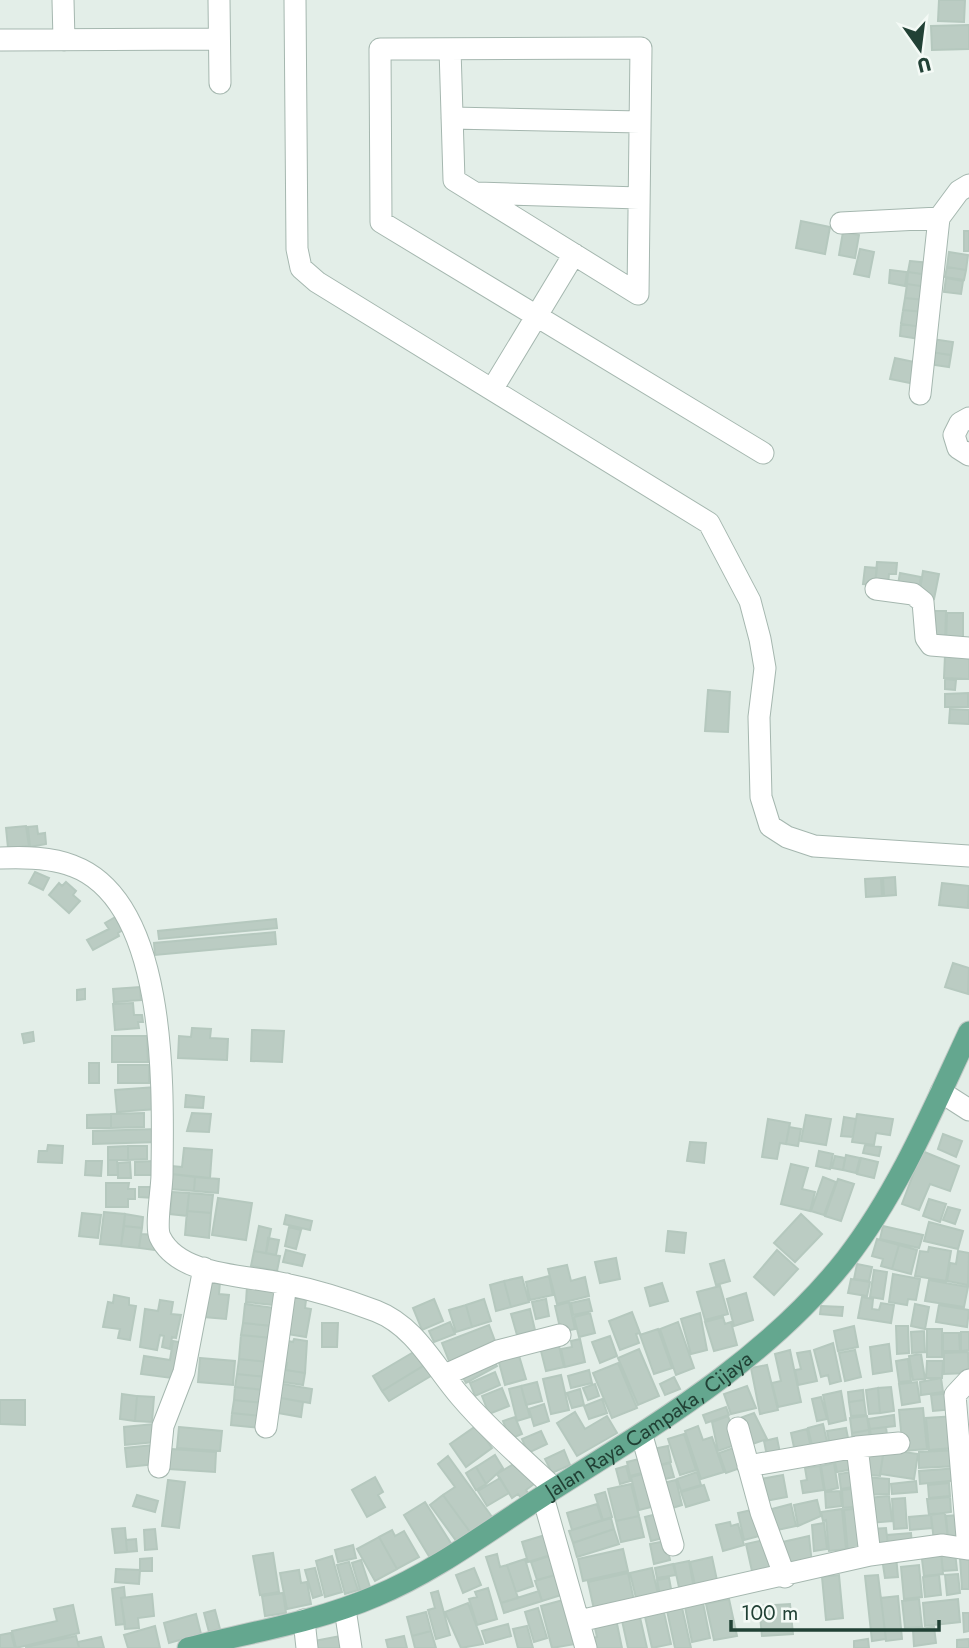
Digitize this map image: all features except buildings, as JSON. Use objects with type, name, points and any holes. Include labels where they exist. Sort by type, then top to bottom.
[{"type":"main road","name":"Jalan Raya Campaka, Cijaya","points":[[188,1648],[223,1643],[345,1609],[411,1581],[642,1436],[740,1362],[795,1316],[833,1275],[879,1209],[941,1092],[969,1032]]},
{"type":"street","points":[[63,0],[64,40]]},
{"type":"street","points":[[219,0],[220,83]]},
{"type":"street","points":[[295,0],[297,249],[301,268],[317,282],[709,523],[750,601],[760,639],[765,668],[759,717],[761,797],[771,827],[787,838],[814,846],[969,856]]},
{"type":"street","points":[[0,40],[219,39]]},
{"type":"street","points":[[450,49],[454,180],[638,294],[641,48],[380,49],[381,222],[763,453]]},
{"type":"street","points":[[452,118],[640,122]]},
{"type":"street","points":[[920,394],[939,218],[959,191],[969,185]]},
{"type":"street","points":[[475,193],[639,198]]},
{"type":"street","points":[[841,223],[939,218]]},
{"type":"street","points":[[493,388],[574,254]]},
{"type":"street","points":[[969,418],[960,423],[954,435],[958,448],[969,455]]},
{"type":"street","points":[[876,589],[913,594],[923,602],[926,638],[931,645],[969,648]]},
{"type":"street","points":[[0,858],[49,860],[74,866],[106,890],[134,929],[151,983],[158,1020],[163,1176],[159,1234],[179,1258],[204,1268],[286,1284],[391,1317],[416,1339],[458,1395],[548,1493],[586,1648]]},
{"type":"street","points":[[941,1092],[969,1110]]},
{"type":"street","points":[[159,1467],[163,1426],[184,1372],[204,1268]]},
{"type":"street","points":[[266,1427],[286,1284]]},
{"type":"street","points":[[445,1375],[498,1351],[560,1335]]},
{"type":"street","points":[[579,1621],[785,1577],[870,1555],[942,1545],[968,1549],[955,1395],[969,1380]]},
{"type":"street","points":[[738,1428],[761,1512],[785,1577]]},
{"type":"street","points":[[642,1436],[673,1545]]},
{"type":"street","points":[[748,1466],[857,1447],[899,1443]]},
{"type":"street","points":[[857,1447],[870,1555]]},
{"type":"street","points":[[345,1609],[351,1648]]},
{"type":"street","points":[[304,1620],[307,1648]]}]
